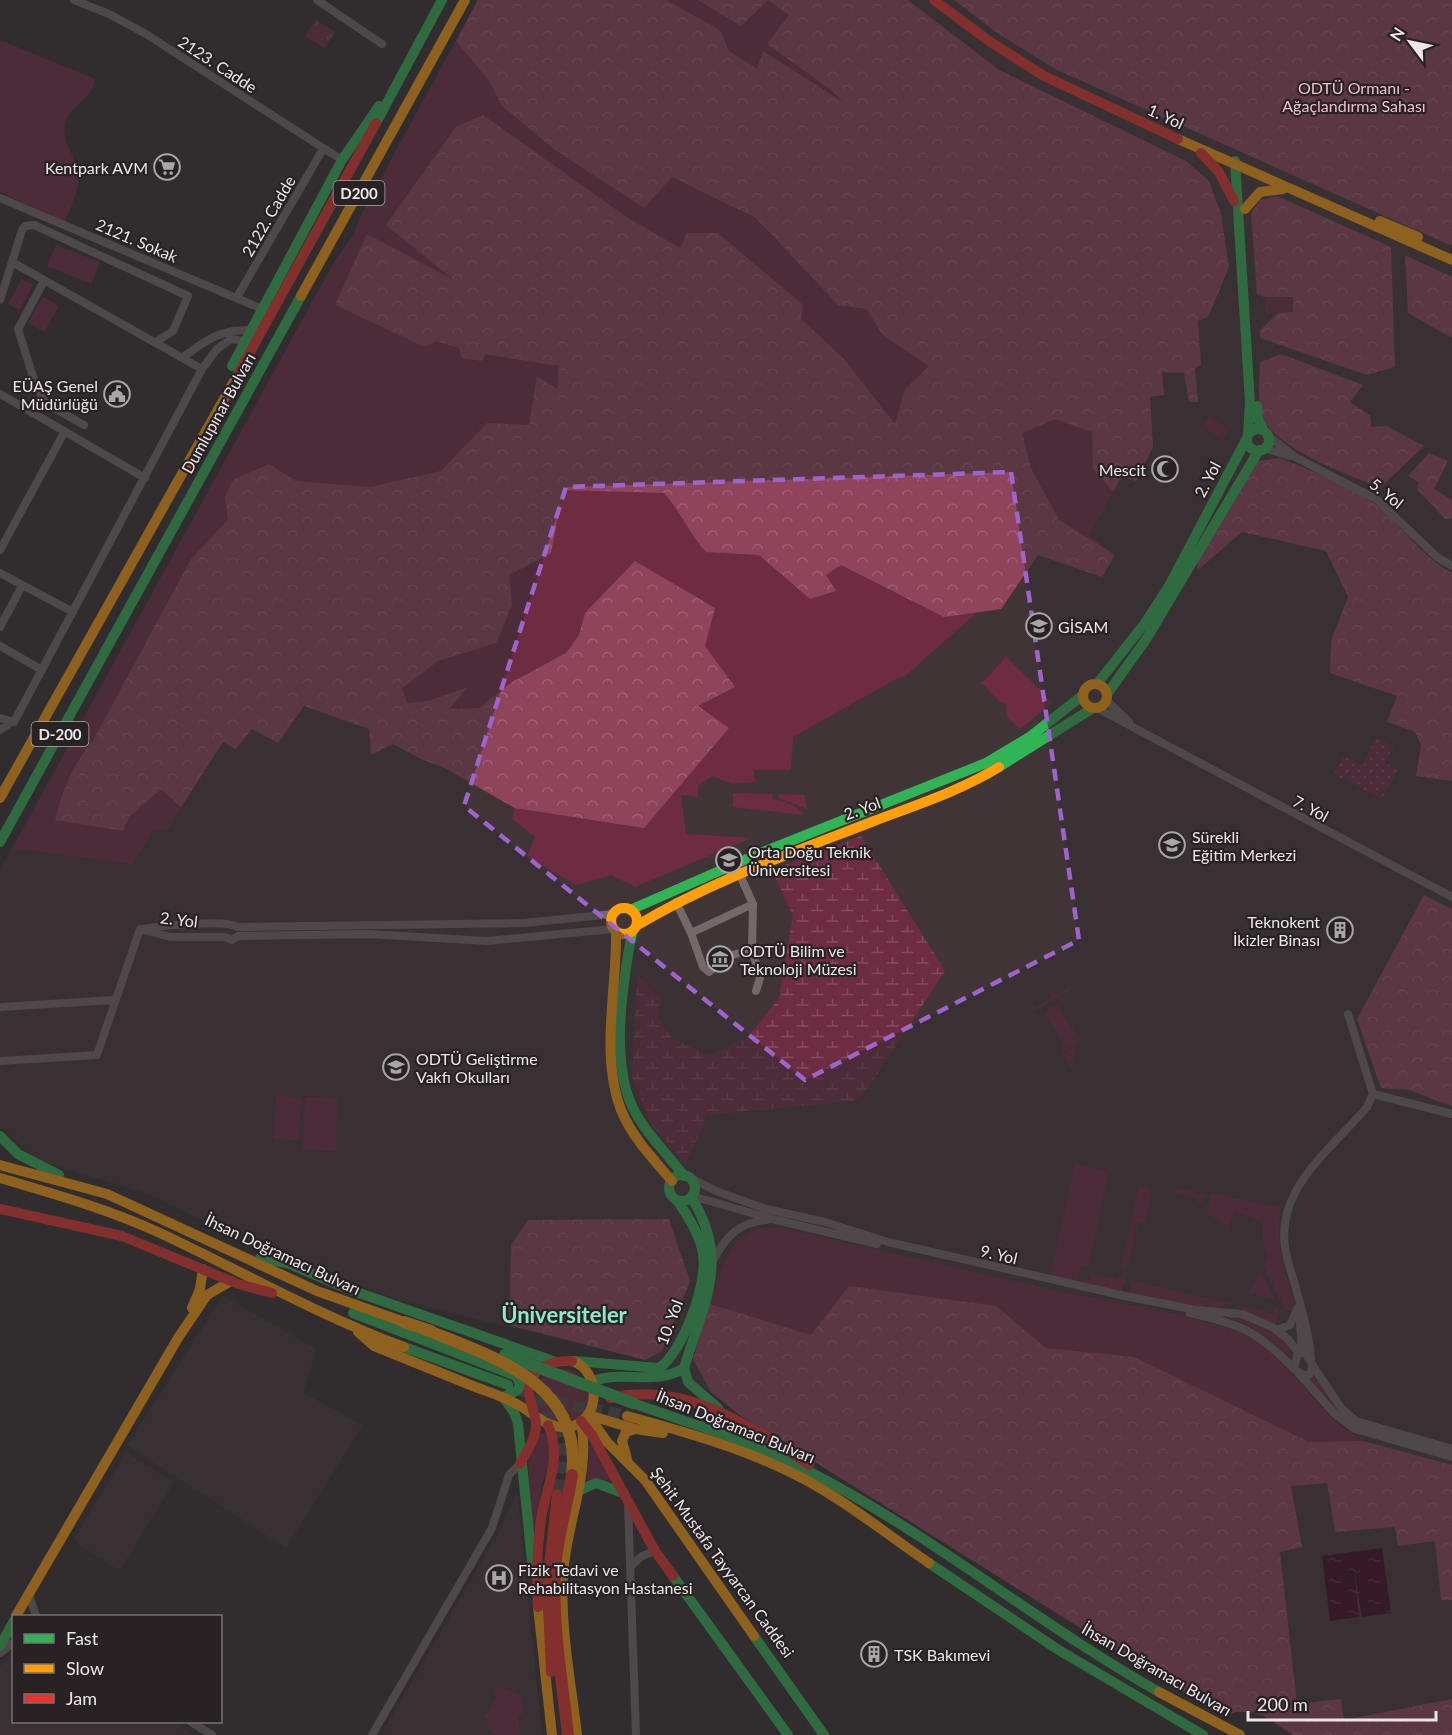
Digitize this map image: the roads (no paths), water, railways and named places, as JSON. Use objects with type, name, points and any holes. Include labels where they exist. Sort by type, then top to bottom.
[{"type":"main road","name":"Dumlupınar Bulvarı","points":[[1,797],[400,81],[442,0]]},
{"type":"main road","name":"Dumlupınar Bulvarı","points":[[0,842],[465,0]]},
{"type":"main road","name":"1. Yol","points":[[934,0],[989,41],[1044,76],[1197,148],[1238,162],[1400,233],[1452,260]]},
{"type":"main road","name":"1. Yol","points":[[946,0],[992,35],[1049,71],[1298,192],[1452,252]]},
{"type":"main road","points":[[206,429],[247,336],[342,160],[365,123],[400,81]]},
{"type":"main road","points":[[1197,148],[1219,172],[1231,192],[1240,225]]},
{"type":"main road","name":"2. Yol","points":[[615,930],[624,934],[676,902],[739,873],[1007,763],[1100,702],[1147,638],[1269,441],[1257,416],[1250,340],[1245,209],[1238,162]]},
{"type":"main road","name":"2. Yol","points":[[1238,162],[1240,225],[1248,302]]},
{"type":"main road","points":[[1245,209],[1251,199],[1261,190],[1272,188],[1298,192]]},
{"type":"main road","name":"2. Yol","points":[[613,914],[623,908],[630,910],[772,848],[923,796],[1009,750],[1083,695],[1089,686],[1097,684],[1145,623],[1169,586],[1248,437],[1251,416],[1250,340]]},
{"type":"main road","points":[[1262,449],[1250,447],[1248,437],[1256,429],[1266,433]]},
{"type":"main road","points":[[1083,695],[1087,704],[1100,702],[1103,688],[1097,684]]},
{"type":"main road","points":[[0,850],[10,824]]},
{"type":"main road","points":[[630,910],[636,915],[634,929]]},
{"type":"main road","points":[[613,914],[611,922],[615,930]]},
{"type":"main road","name":"10. Yol","points":[[634,929],[622,1025],[624,1081],[631,1104],[650,1134],[694,1184],[692,1196],[708,1222],[714,1260],[712,1273],[683,1353],[684,1368]]},
{"type":"main road","name":"10. Yol","points":[[615,930],[618,954],[613,1052],[617,1097],[632,1129],[672,1181],[670,1192],[697,1233],[704,1258],[691,1328]]},
{"type":"main road","points":[[0,1136],[18,1154],[34,1164],[107,1194]]},
{"type":"main road","name":"İhsan Doğramacı Bulvarı","points":[[0,1165],[107,1194],[317,1291],[514,1358],[786,1460],[899,1526],[1127,1674],[1240,1735]]},
{"type":"main road","points":[[672,1181],[686,1177]]},
{"type":"main road","name":"İhsan Doğramacı Bulvarı","points":[[0,1178],[103,1209],[159,1233],[348,1324],[512,1380]]},
{"type":"main road","points":[[677,1200],[685,1201],[692,1196]]},
{"type":"main road","points":[[0,1209],[99,1228],[250,1289],[285,1295]]},
{"type":"main road","name":"İhsan Doğramacı Bulvarı","points":[[180,1226],[310,1295],[512,1380]]},
{"type":"main road","points":[[243,1256],[287,1263],[348,1289],[552,1361],[571,1361],[585,1368],[593,1381],[596,1397],[585,1418],[584,1453],[567,1538],[563,1582],[577,1735]]},
{"type":"main road","points":[[178,1338],[200,1290],[203,1269]]},
{"type":"main road","points":[[17,1615],[178,1338],[207,1295],[231,1281]]},
{"type":"main road","points":[[348,1324],[374,1346],[503,1397],[534,1413],[548,1425],[556,1440],[557,1452],[543,1506],[535,1586]]},
{"type":"main road","points":[[424,1329],[511,1365],[530,1376],[555,1403],[569,1431],[573,1463],[558,1544],[555,1589],[568,1735]]},
{"type":"main road","name":"10. Yol","points":[[571,1361],[659,1368],[683,1353]]},
{"type":"main road","points":[[512,1380],[537,1371],[552,1361]]},
{"type":"main road","points":[[593,1381],[611,1374],[668,1377],[684,1368],[686,1377],[694,1389],[733,1420]]},
{"type":"main road","points":[[520,1464],[536,1428],[528,1394],[530,1382],[537,1371]]},
{"type":"main road","points":[[503,1397],[518,1390],[520,1384],[512,1380]]},
{"type":"main road","points":[[596,1397],[606,1398],[633,1392],[658,1393],[705,1407],[792,1453],[899,1526]]},
{"type":"main road","points":[[503,1397],[514,1412],[518,1424],[520,1464],[538,1629],[555,1735]]},
{"type":"main road","name":"İhsan Doğramacı Bulvarı","points":[[627,1416],[681,1431],[782,1468],[806,1480],[1057,1649],[1203,1735]]},
{"type":"main road","points":[[548,1425],[564,1427],[585,1418],[666,1433],[793,1482],[883,1531]]},
{"type":"main road","points":[[585,1418],[625,1498],[655,1551],[788,1735]]},
{"type":"main road","name":"Şehit Mustafa Tayyarcan Caddesi","points":[[585,1418],[627,1459],[772,1657],[824,1735]]},
{"type":"main road","points":[[627,1459],[622,1441],[626,1432],[635,1429]]},
{"type":"main road","points":[[557,1452],[571,1445],[584,1453]]},
{"type":"main road","points":[[578,1491],[596,1482],[625,1498]]},
{"type":"main road","points":[[555,1735],[545,1592],[548,1543],[557,1494]]},
{"type":"main road","points":[[0,1639],[11,1625]]},
{"type":"main road","points":[[0,1646],[11,1625]]},
{"type":"street","name":"2123. Cadde","points":[[74,0],[109,14],[146,34],[342,160]]},
{"type":"street","points":[[317,0],[382,44]]},
{"type":"street","name":"2122. Cadde","points":[[237,297],[323,149]]},
{"type":"street","name":"2121. Sokak","points":[[0,198],[262,309]]},
{"type":"street","points":[[0,300],[22,230],[25,226],[34,225],[188,296],[173,331],[156,342]]},
{"type":"street","points":[[12,262],[202,369]]},
{"type":"street","points":[[44,281],[18,329],[34,380],[45,403],[84,425]]},
{"type":"street","points":[[183,357],[228,330],[247,336]]},
{"type":"street","points":[[0,730],[13,722],[202,369],[217,349],[231,339],[247,336]]},
{"type":"street","points":[[0,394],[145,478]]},
{"type":"street","points":[[0,550],[65,431]]},
{"type":"street","name":"5. Yol","points":[[1266,433],[1295,457],[1376,498],[1437,557],[1452,566]]},
{"type":"street","name":"5. Yol","points":[[1262,449],[1295,457]]},
{"type":"street","points":[[0,573],[73,612]]},
{"type":"street","points":[[0,627],[22,586]]},
{"type":"street","points":[[0,646],[42,670]]},
{"type":"street","name":"7. Yol","points":[[1100,702],[1157,741],[1452,897]]},
{"type":"street","points":[[0,718],[13,722]]},
{"type":"street","points":[[739,873],[753,904],[752,949],[760,978],[756,992]]},
{"type":"street","points":[[676,902],[703,967],[709,972],[726,957],[752,949]]},
{"type":"street","points":[[690,933],[753,904]]},
{"type":"street","name":"2. Yol","points":[[140,929],[165,925],[237,927],[524,923],[613,914]]},
{"type":"street","points":[[406,937],[407,923]]},
{"type":"street","points":[[420,939],[421,923]]},
{"type":"street","points":[[225,936],[226,925]]},
{"type":"street","points":[[237,927],[238,936]]},
{"type":"street","points":[[0,1061],[97,1055],[140,929]]},
{"type":"street","name":"2. Yol","points":[[140,929],[170,937],[225,936],[232,940],[238,936],[368,934],[420,939],[487,941],[615,930]]},
{"type":"street","points":[[0,1007],[114,1000]]},
{"type":"street","points":[[1294,1280],[1298,1305],[1300,1352],[1296,1371],[1310,1375],[1312,1363],[1306,1316],[1287,1258],[1284,1236],[1287,1206],[1300,1182],[1367,1107],[1373,1094],[1348,1014]]},
{"type":"street","points":[[1373,1094],[1421,1104],[1452,1114]]},
{"type":"street","name":"9. Yol","points":[[686,1177],[716,1191],[766,1209],[825,1222],[888,1242],[1125,1296],[1196,1310],[1237,1312],[1254,1318],[1277,1330],[1312,1363],[1341,1408],[1356,1421],[1452,1457]]},
{"type":"street","name":"9. Yol","points":[[692,1196],[772,1219],[1226,1320],[1259,1336],[1296,1371],[1335,1414],[1355,1429],[1433,1448],[1452,1449]]},
{"type":"street","name":"9. Yol","points":[[714,1260],[721,1245],[734,1231],[752,1221],[772,1219]]},
{"type":"street","points":[[1277,1330],[1290,1325],[1298,1305]]},
{"type":"street","points":[[372,1735],[492,1528],[509,1475],[520,1464]]},
{"type":"street","points":[[625,1498],[631,1566],[636,1735]]},
{"type":"street","points":[[631,1566],[642,1556],[655,1551]]},
{"type":"street","points":[[29,1596],[35,1615]]},
{"type":"street","points":[[0,1653],[12,1644]]},
{"type":"street","points":[[193,1723],[212,1735]]},
{"type":"water","points":[[1382,1548],[1391,1613],[1362,1617],[1354,1570],[1359,1617],[1330,1621],[1322,1556]]},
{"type":"tunnel","points":[[521,1390],[559,1403],[627,1416]]},
{"type":"tunnel","points":[[536,1396],[552,1420],[560,1442],[561,1466],[557,1494]]},
{"type":"place","name":"Kentpark AVM","points":[[167,167]]},
{"type":"place","name":"EÜAŞ Genel Müdürlüğü","points":[[117,394]]},
{"type":"place","name":"Mescit","points":[[1165,469]]},
{"type":"place","name":"GİSAM","points":[[1039,626]]},
{"type":"place","name":"Sürekli Eğitim Merkezi","points":[[1172,845]]},
{"type":"place","name":"Orta Doğu Teknik Üniversitesi","points":[[729,860]]},
{"type":"place","name":"Teknokent İkizler Binası","points":[[1340,930]]},
{"type":"place","name":"ODTÜ Bilim ve Teknoloji Müzesi","points":[[720,959]]},
{"type":"place","name":"ODTÜ Geliştirme Vakfı Okulları","points":[[396,1067]]},
{"type":"place","name":"Fizik Tedavi ve Rehabilitasyon Hastanesi","points":[[499,1578]]},
{"type":"place","name":"TSK Bakımevi","points":[[874,1654]]},
{"type":"district","name":"Üniversiteler","points":[[564,1314]]},
{"type":"park label","name":"ODTÜ Ormanı - Ağaçlandırma Sahası","points":[[1354,96]]}]
